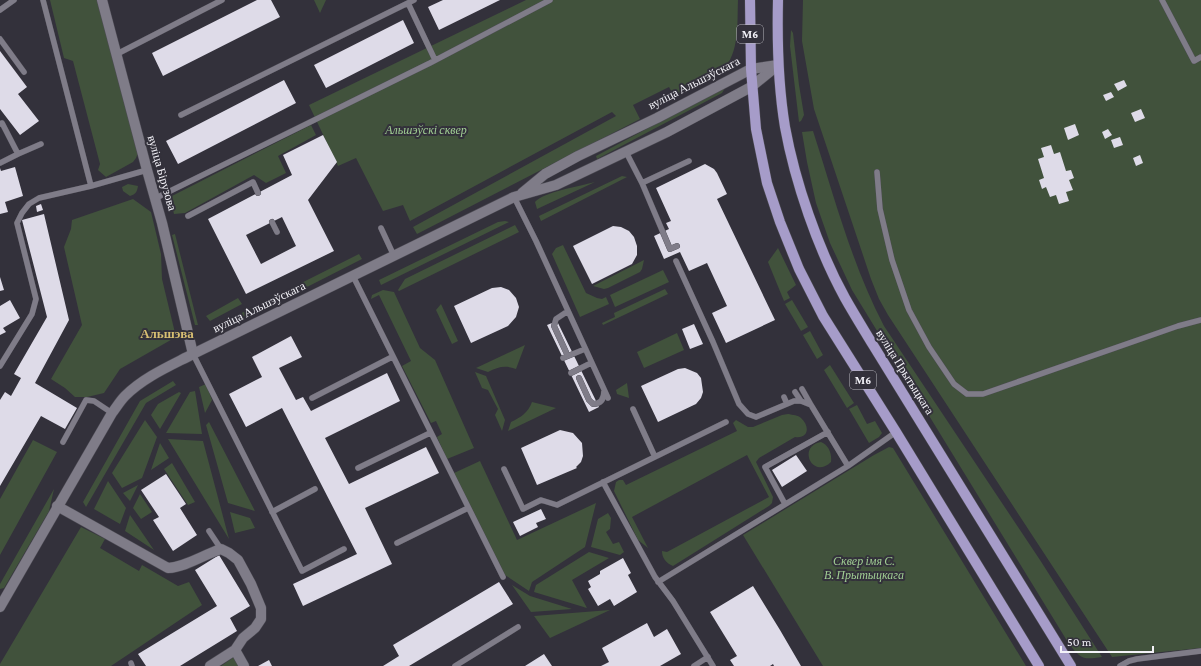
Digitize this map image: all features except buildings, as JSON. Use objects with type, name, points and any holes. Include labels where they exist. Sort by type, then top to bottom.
[{"type":"main road","name":"вуліца Бірузова","points":[[102,0],[147,170],[156,198],[193,354]]},
{"type":"main road","name":"М6","points":[[750,0],[751,69],[756,129],[767,183],[780,222],[799,270],[823,316],[896,432],[1039,666]]},
{"type":"main road","name":"М6","points":[[778,0],[778,65]]},
{"type":"main road","name":"вуліца Альшэўскага","points":[[0,607],[112,413],[126,396],[138,385],[193,354],[517,195],[545,174],[578,156],[657,118],[751,69],[778,65]]},
{"type":"main road","name":"вуліца Альшэўскага","points":[[517,195],[556,185],[626,152],[752,87],[778,65]]},
{"type":"main road","name":"вуліца Прытыцкага","points":[[778,65],[785,127],[799,184],[810,219],[827,261],[845,298],[1071,666]]},
{"type":"main road","points":[[57,506],[168,568],[176,568],[221,549],[238,560],[251,584],[261,608],[261,619],[255,628],[243,638],[235,650],[210,666]]},
{"type":"main road","points":[[235,650],[244,666]]},
{"type":"lane","points":[[0,10],[14,0]]},
{"type":"lane","points":[[43,0],[91,186]]},
{"type":"lane","points":[[117,54],[222,0]]},
{"type":"lane","points":[[181,115],[414,0]]},
{"type":"lane","points":[[156,198],[435,60],[550,0]]},
{"type":"lane","points":[[1162,0],[1194,61],[1201,57]]},
{"type":"lane","points":[[408,3],[435,60]]},
{"type":"lane","points":[[0,39],[24,72]]},
{"type":"lane","points":[[0,124],[2,123],[18,154]]},
{"type":"lane","points":[[0,163],[41,144]]},
{"type":"lane","points":[[626,152],[642,183],[670,249],[677,246]]},
{"type":"lane","points":[[642,183],[689,161]]},
{"type":"lane","points":[[0,366],[32,314],[36,299],[17,223],[22,213],[29,204],[39,198],[91,186],[147,170]]},
{"type":"lane","points":[[878,172],[880,209],[892,260],[909,310],[929,347],[954,384],[967,394],[983,394],[1163,331],[1201,320]]},
{"type":"lane","points":[[188,216],[253,182],[258,193]]},
{"type":"lane","points":[[517,195],[608,398]]},
{"type":"lane","points":[[272,222],[276,232]]},
{"type":"lane","points":[[381,228],[394,256]]},
{"type":"lane","points":[[667,243],[674,240]]},
{"type":"lane","points":[[676,261],[713,342],[739,404],[748,414],[756,417],[794,401],[801,401],[811,405]]},
{"type":"lane","points":[[353,276],[430,433],[504,577]]},
{"type":"lane","points":[[566,352],[554,326],[556,319],[568,311]]},
{"type":"lane","points":[[563,358],[585,349]]},
{"type":"lane","points":[[193,354],[302,571],[344,549]]},
{"type":"lane","points":[[312,398],[392,357]]},
{"type":"lane","points":[[571,373],[591,363]]},
{"type":"lane","points":[[579,378],[589,400],[593,404],[601,402],[604,397],[604,389]]},
{"type":"lane","points":[[802,389],[848,466]]},
{"type":"lane","points":[[796,392],[801,401]]},
{"type":"lane","points":[[784,397],[787,404]]},
{"type":"lane","points":[[63,442],[86,400],[94,401],[112,413]]},
{"type":"lane","points":[[778,400],[781,406]]},
{"type":"lane","points":[[633,409],[655,457]]},
{"type":"lane","points":[[504,469],[523,509],[540,500],[557,505],[726,422]]},
{"type":"lane","points":[[785,504],[765,467],[828,432]]},
{"type":"lane","points":[[658,582],[848,466],[896,432]]},
{"type":"lane","points":[[358,468],[430,433]]},
{"type":"lane","points":[[603,482],[658,582],[673,602],[713,666]]},
{"type":"lane","points":[[272,512],[315,489]]},
{"type":"lane","points":[[397,543],[468,508]]},
{"type":"lane","points":[[209,531],[221,549]]},
{"type":"lane","points":[[455,666],[518,627]]},
{"type":"lane","points":[[1120,666],[1137,659],[1201,651]]},
{"type":"lane","points":[[694,666],[708,657]]},
{"type":"green space","points":[[50,0],[97,0],[138,153],[133,162],[106,177],[98,170],[100,164],[73,61],[64,58]]},
{"type":"green space","points":[[314,0],[326,0],[320,13]]},
{"type":"green space","name":"Альшэўскі сквер","points":[[526,0],[738,0],[735,47],[728,64],[722,71],[674,96],[669,87],[633,105],[640,119],[417,234],[413,227],[616,116],[612,112],[410,221],[403,205],[383,211],[356,158],[338,166],[309,105]]},
{"type":"green space","points":[[803,0],[1201,0],[1201,648],[1112,657],[888,315],[879,299],[871,279],[814,109],[802,41]]},
{"type":"green space","points":[[791,30],[793,33],[804,115],[799,122],[790,46]]},
{"type":"green space","points":[[725,88],[722,93],[597,159],[596,156]]},
{"type":"green space","points":[[311,125],[316,135],[278,156],[286,173],[266,183],[254,175],[185,213],[174,214],[170,197]]},
{"type":"green space","points":[[813,131],[853,255],[862,279],[884,326],[1040,560],[1102,657],[1083,657],[1069,644],[852,290],[830,243],[816,203],[802,132]]},
{"type":"green space","points":[[622,176],[627,177],[541,221],[539,216]]},
{"type":"green space","points":[[595,182],[537,209],[535,202],[539,198]]},
{"type":"green space","points":[[128,184],[138,186],[136,192],[130,196],[123,191],[122,187]]},
{"type":"green space","points":[[133,199],[151,212],[161,254],[162,279],[176,337],[120,369],[104,393],[87,397],[75,397],[51,379],[82,325],[64,247],[71,229],[72,220]]},
{"type":"green space","points":[[498,222],[509,222],[381,285],[379,280]]},
{"type":"green space","points":[[515,225],[519,232],[399,291],[398,290],[405,279]]},
{"type":"green space","points":[[175,234],[198,325],[195,325],[172,235]]},
{"type":"green space","points":[[563,245],[586,293],[602,299],[606,297],[609,304],[580,317],[552,254],[556,248]]},
{"type":"green space","points":[[778,248],[796,285],[787,292],[790,298],[784,301],[768,262]]},
{"type":"green space","points":[[359,254],[362,259],[215,334],[212,328]]},
{"type":"green space","points":[[644,260],[640,272],[608,288],[604,289],[593,286]]},
{"type":"green space","points":[[663,270],[669,282],[615,307],[610,295]]},
{"type":"green space","points":[[665,289],[668,294],[603,325],[602,323],[615,317],[614,313]]},
{"type":"green space","points":[[383,290],[394,292],[420,348],[435,360],[474,448],[447,459],[437,437],[442,434],[436,421],[431,423],[402,366],[411,361],[379,295],[371,299],[372,295]]},
{"type":"green space","points":[[238,298],[242,304],[210,321],[206,316]]},
{"type":"green space","points":[[792,300],[808,327],[801,331],[785,304]]},
{"type":"green space","points":[[441,304],[458,341],[452,344],[436,310]]},
{"type":"green space","points":[[810,331],[823,355],[817,359],[803,335]]},
{"type":"green space","points":[[677,333],[684,350],[644,368],[637,352]]},
{"type":"green space","points":[[525,345],[516,369],[502,367],[488,372],[476,368]]},
{"type":"green space","points":[[830,365],[854,403],[847,408],[824,370]]},
{"type":"green space","points":[[475,372],[486,376],[505,420],[502,431],[495,415],[498,409],[488,390],[482,388]]},
{"type":"green space","points":[[173,381],[176,385],[146,403],[86,507],[83,502],[140,401]]},
{"type":"green space","points":[[627,383],[629,398],[617,394],[616,390]]},
{"type":"green space","points":[[206,384],[212,400],[205,413],[199,387]]},
{"type":"green space","points":[[195,391],[202,434],[166,433],[190,392]]},
{"type":"green space","points":[[179,392],[181,393],[160,429],[151,415],[158,404]]},
{"type":"green space","points":[[532,402],[556,408],[508,431],[511,422],[524,414]]},
{"type":"green space","points":[[857,405],[867,424],[875,421],[882,433],[879,437],[869,443],[849,409]]},
{"type":"green space","points":[[788,414],[801,418],[806,425],[807,431],[803,436],[795,437],[759,458],[756,462],[773,497],[772,503],[769,506],[673,566],[666,562],[662,554],[662,551],[667,552],[769,497],[747,455],[632,517],[648,548],[638,540],[614,491],[616,482],[623,480],[626,485],[737,431],[733,423],[736,420],[748,427],[753,427]]},
{"type":"green space","points":[[145,420],[157,437],[142,478],[122,488],[112,473]]},
{"type":"green space","points":[[209,422],[255,511],[228,503],[206,425]]},
{"type":"green space","points":[[168,439],[203,441],[229,539]]},
{"type":"green space","points":[[33,440],[57,452],[0,555],[0,499]]},
{"type":"green space","points":[[821,442],[826,445],[829,450],[831,462],[824,466],[818,467],[813,465],[809,455],[810,449],[814,445]]},
{"type":"green space","points":[[160,443],[169,458],[151,470]]},
{"type":"green space","name":"Сквер імя С. В. Прытыцкага","points":[[889,447],[893,448],[1026,666],[823,666],[743,535]]},
{"type":"green space","points":[[480,461],[517,540],[596,503],[585,547],[532,582],[529,591],[505,575],[454,473]]},
{"type":"green space","points":[[172,463],[195,502],[188,505],[164,469]]},
{"type":"green space","points":[[108,481],[126,508],[120,524],[94,509]]},
{"type":"green space","points":[[138,485],[130,501],[123,493]]},
{"type":"green space","points":[[54,489],[49,511],[4,588],[0,589],[0,584]]},
{"type":"green space","points":[[140,494],[152,512],[141,519],[133,508]]},
{"type":"green space","points":[[230,512],[250,518],[255,528],[235,533]]},
{"type":"green space","points":[[608,513],[611,518],[610,529],[606,532],[613,544],[619,542],[624,552],[620,555],[591,547],[598,519]]},
{"type":"green space","points":[[130,515],[154,550],[125,531]]},
{"type":"green space","points":[[81,527],[105,539],[100,548],[139,571],[142,565],[178,586],[189,582],[202,605],[111,666],[0,666],[0,664]]},
{"type":"green space","points":[[589,552],[609,558],[572,580],[587,608],[534,592],[536,585]]},
{"type":"green space","points":[[512,585],[530,596],[572,609],[531,612]]},
{"type":"green space","points":[[610,610],[550,638],[534,616]]},
{"type":"green space","points":[[234,657],[239,666],[221,666]]},
{"type":"district","name":"Альшэва","points":[[167,333]]}]
